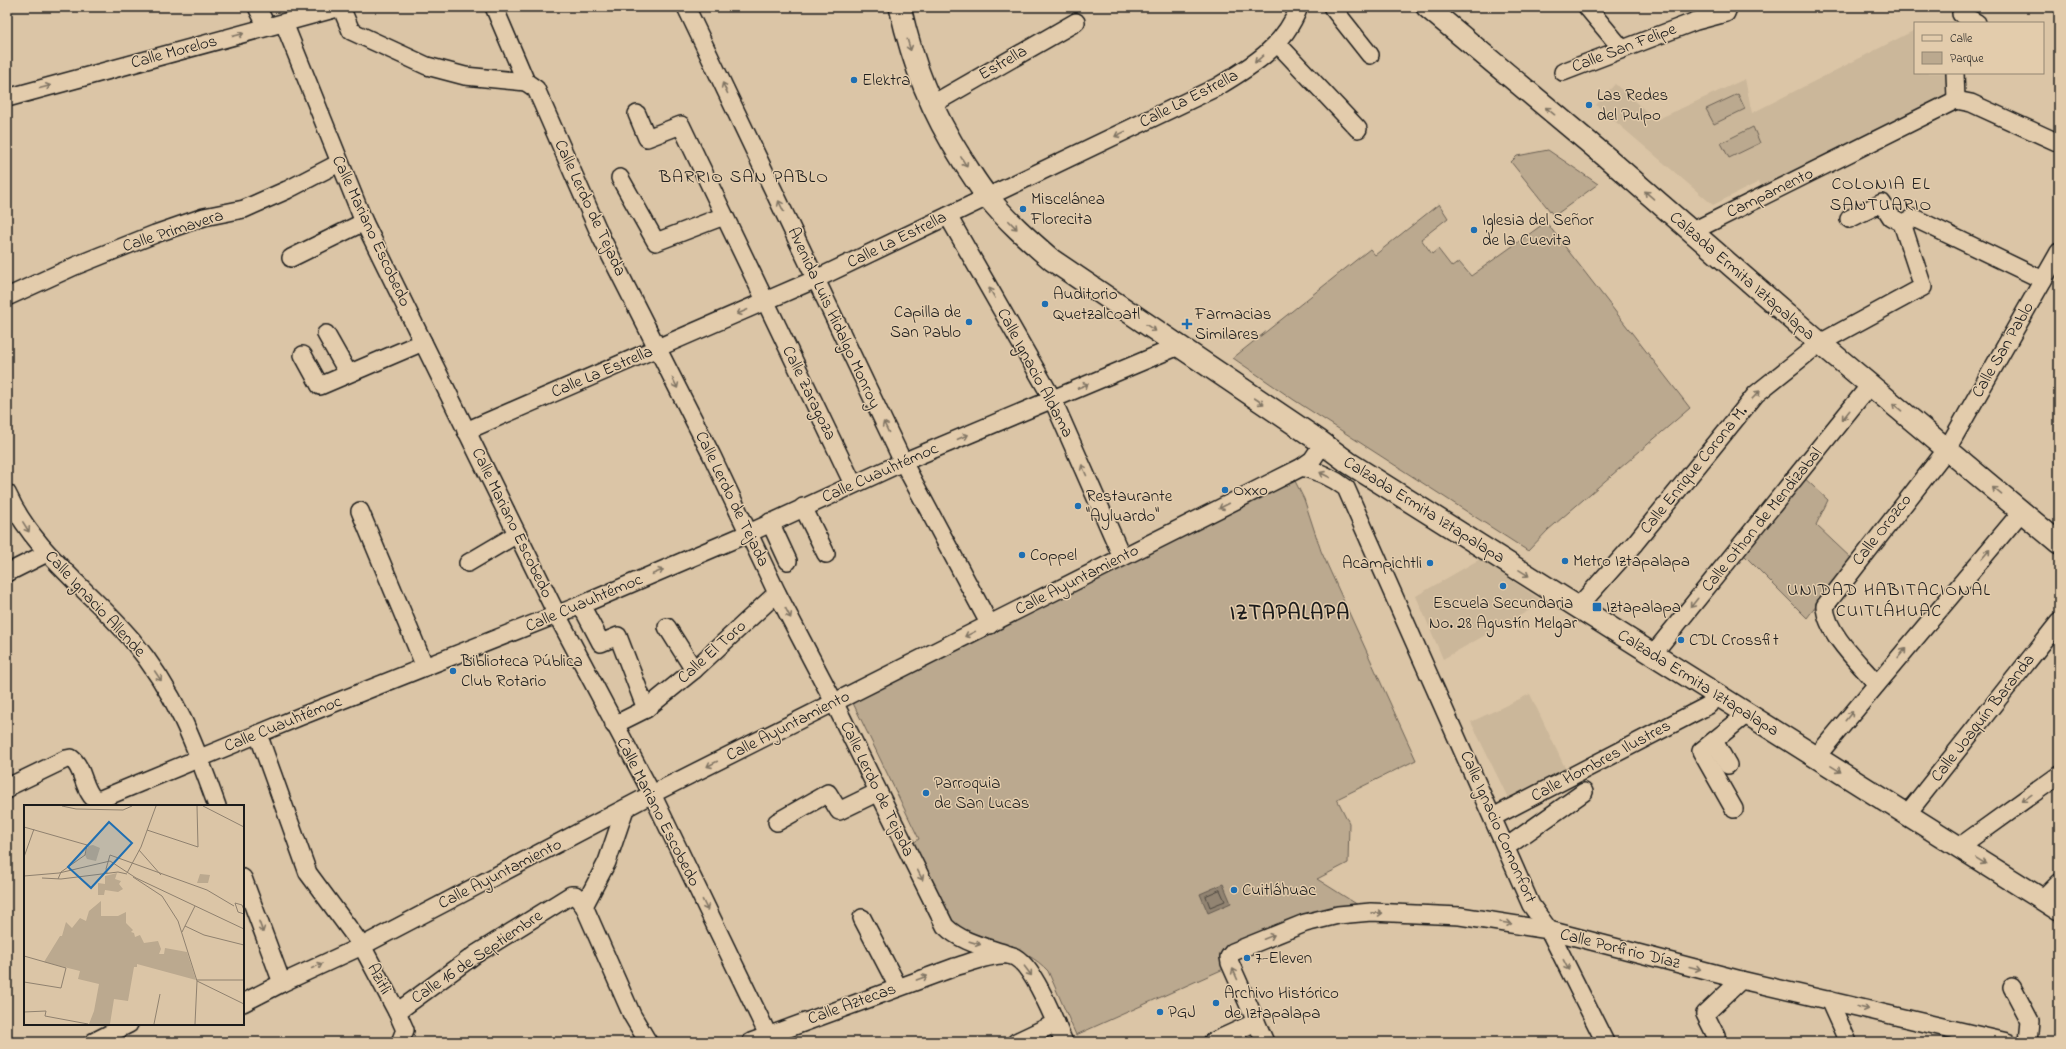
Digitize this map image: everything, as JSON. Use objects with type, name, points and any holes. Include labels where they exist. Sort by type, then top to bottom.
[{"type":"main road","name":"Calzada Ermita Iztapalapa","points":[[900,7],[916,66],[931,105],[956,149],[987,197],[1016,229],[1052,260],[1318,440],[1349,463],[2059,910]]},
{"type":"main road","name":"Calzada Ermita Iztapalapa","points":[[1427,7],[1605,156],[1820,343],[2059,543]]},
{"type":"street","points":[[257,7],[267,27]]},
{"type":"street","points":[[341,7],[351,31],[427,66],[465,76],[526,82]]},
{"type":"street","name":"Calle Morelos","points":[[7,98],[341,7]]},
{"type":"street","name":"Calle Lerdo de Tejada","points":[[494,7],[526,82],[536,89],[602,239],[658,348],[777,592],[834,702],[945,926],[954,935],[965,940],[1016,958],[1030,972],[1064,1042]]},
{"type":"street","name":"Avenida Luis Hidalgo Monroy","points":[[686,7],[903,462],[990,625]]},
{"type":"street","name":"Calle La Estrella","points":[[466,431],[816,279],[1218,87],[1249,68],[1277,43],[1290,28],[1299,7]]},
{"type":"street","points":[[1332,7],[1370,55]]},
{"type":"street","points":[[1587,7],[1622,49]]},
{"type":"street","name":"Calle San Felipe","points":[[1563,72],[1726,9]]},
{"type":"street","points":[[1960,15],[1975,22]]},
{"type":"street","name":"Estrella","points":[[931,105],[1076,22]]},
{"type":"street","name":"Calle Mariano Escobedo","points":[[284,23],[364,222],[557,614],[614,725],[652,794],[768,1035]]},
{"type":"street","points":[[1277,43],[1358,129]]},
{"type":"street","points":[[1955,74],[1956,100],[1971,103],[2059,143]]},
{"type":"street","name":"Campamento","points":[[1691,232],[1956,100]]},
{"type":"street","name":"Calle Zaragoza","points":[[637,114],[646,138],[681,125],[853,484]]},
{"type":"street","name":"Calle Primavera","points":[[7,298],[75,266],[155,234],[204,217],[244,209],[287,190],[339,163]]},
{"type":"street","points":[[620,178],[656,242],[724,216]]},
{"type":"street","points":[[1849,219],[1882,203],[1891,217],[1902,223],[1914,218],[2043,280]]},
{"type":"street","name":"Calle Ignacio Aldama","points":[[948,216],[1052,398],[1122,557]]},
{"type":"street","points":[[291,258],[364,222]]},
{"type":"street","name":"Calle Enrique Corona M.","points":[[1578,607],[1635,543],[1756,394],[1820,343],[1923,287],[1902,223]]},
{"type":"street","name":"Calle San Pablo","points":[[1947,449],[2059,252]]},
{"type":"street","points":[[326,334],[348,374]]},
{"type":"street","points":[[303,355],[320,386],[423,342]]},
{"type":"street","name":"Calle Cuauhtémoc","points":[[7,790],[8,787],[71,758],[77,763],[89,794],[94,799],[101,799],[258,734],[581,605],[749,533],[903,462],[1052,398],[1179,346]]},
{"type":"street","name":"Calle Othon de Mendizabal","points":[[1653,654],[1870,385]]},
{"type":"street","name":"Calle Ayuntamiento","points":[[244,1002],[362,946],[652,794],[1302,467],[1312,460],[1320,448],[1318,440]]},
{"type":"street","name":"Calle Orozco","points":[[1876,683],[1838,639],[1825,615],[1825,606],[1830,597],[1947,449]]},
{"type":"street","name":"Calle Ignacio Comonfort","points":[[1349,463],[1354,484],[1453,710],[1497,815],[1531,905],[1539,915]]},
{"type":"street","name":"Calle Ignacio Comonfort","points":[[1302,467],[1318,471],[1336,480],[1346,488],[1541,907],[1539,915]]},
{"type":"street","name":"Calle Ignacio Allende","points":[[7,492],[27,530],[47,553],[107,612],[150,664],[172,697],[188,728],[217,805]]},
{"type":"street","points":[[803,507],[826,554]]},
{"type":"street","points":[[360,511],[425,667]]},
{"type":"street","points":[[1816,757],[1876,683],[2022,512]]},
{"type":"street","points":[[770,522],[788,561]]},
{"type":"street","points":[[468,563],[518,534]]},
{"type":"street","points":[[7,573],[47,553]]},
{"type":"street","name":"Calle El Toro","points":[[614,725],[646,709],[694,670],[777,592]]},
{"type":"street","points":[[581,605],[601,643],[618,636],[646,709]]},
{"type":"street","name":"Calle Joaquín Baranda","points":[[1907,814],[2059,622]]},
{"type":"street","points":[[667,627],[694,670]]},
{"type":"street","name":"Calle Hombres Ilustres","points":[[1497,815],[1709,705]]},
{"type":"street","points":[[1734,809],[1701,751],[1747,714]]},
{"type":"street","name":"Azitli","points":[[258,734],[308,873],[362,946],[397,1012]]},
{"type":"street","points":[[1714,741],[1728,765]]},
{"type":"street","points":[[1959,847],[2059,775]]},
{"type":"street","points":[[777,822],[828,793],[839,811],[878,792]]},
{"type":"street","points":[[1512,843],[1584,792]]},
{"type":"street","points":[[584,906],[607,862],[625,809]]},
{"type":"street","points":[[244,881],[282,983]]},
{"type":"street","points":[[2042,899],[2059,882]]},
{"type":"street","name":"Calle 16 de Septiembre","points":[[400,1042],[405,1030],[397,1012],[476,954],[571,894],[576,895],[584,906],[632,1015],[648,1042]]},
{"type":"street","name":"Calle Porfirio Díaz","points":[[1256,1022],[1230,963],[1229,957],[1233,952],[1305,923],[1338,915],[1371,912],[1460,916],[1549,930],[1741,980],[1829,1000],[1984,1039],[2007,1042]]},
{"type":"street","points":[[1539,915],[1549,930],[1605,1042]]},
{"type":"street","points":[[862,918],[898,987]]},
{"type":"street","name":"Calle Aztecas","points":[[751,1042],[955,967],[988,958],[1009,955]]},
{"type":"street","points":[[1716,1042],[1716,1036],[1705,1014],[1741,980]]},
{"type":"street","points":[[2012,987],[2030,1021],[2028,1042]]},
{"type":"street","points":[[1829,1000],[1848,1042]]},
{"type":"street","points":[[1212,1042],[1256,1022],[1265,1042]]},
{"type":"street","points":[[1016,1042],[1056,1023]]},
{"type":"street","points":[[93,1042],[127,1025]]},
{"type":"shaded area","points":[[1914,31],[1914,74],[1946,74],[1944,101],[1763,190],[1759,182],[1713,205],[1596,105],[1615,84],[1656,120],[1745,79],[1752,113]]},
{"type":"shaded area","points":[[1480,559],[1544,602],[1443,659],[1416,596]]},
{"type":"shaded area","points":[[1530,694],[1568,774],[1510,802],[1471,722]]},
{"type":"green space","points":[[1738,94],[1745,109],[1714,124],[1706,109]]},
{"type":"green space","points":[[1753,127],[1760,143],[1729,158],[1721,143]]},
{"type":"green space","points":[[1548,150],[1598,184],[1554,216],[1511,162],[1517,156]]},
{"type":"green space","points":[[1439,204],[1448,218],[1421,239],[1432,254],[1438,249],[1452,267],[1459,262],[1471,276],[1546,222],[1690,408],[1548,530],[1528,551],[1294,400],[1233,358],[1370,249],[1375,255]]},
{"type":"green space","points":[[1800,474],[1828,500],[1816,525],[1852,559],[1807,618],[1740,551]]},
{"type":"green space","points":[[1292,475],[1304,499],[1321,551],[1416,760],[1337,799],[1349,823],[1348,863],[1317,879],[1366,910],[1228,950],[1228,967],[1076,1035],[1048,971],[1039,963],[1017,950],[956,932],[908,846],[919,839],[851,699]]},
{"type":"water","points":[[1223,884],[1231,903],[1208,913],[1200,894]]},
{"type":"place","name":"Elektra","points":[[854,80]]},
{"type":"place","name":"Las Redes del Pulpo","points":[[1589,105]]},
{"type":"place","name":"Miscelánea Florecita","points":[[1023,209]]},
{"type":"place","name":"Iglesia del Señor de la Cuevita","points":[[1474,230]]},
{"type":"place","name":"Auditorio Quetzalcoatl","points":[[1045,304]]},
{"type":"place","name":"Capilla de San Pablo","points":[[969,322]]},
{"type":"place","name":"Farmacias Similares","points":[[1187,324]]},
{"type":"place","name":"Oxxo","points":[[1225,490]]},
{"type":"place","name":"Restaurante \"Ayluardo\"","points":[[1078,506]]},
{"type":"place","name":"Coppel","points":[[1022,555]]},
{"type":"place","name":"Metro Iztapalapa","points":[[1565,561]]},
{"type":"place","name":"Acampichtli","points":[[1430,563]]},
{"type":"place","name":"Escuela Secundaria No. 28 Agustín Melgar","points":[[1503,586]]},
{"type":"place","name":"Iztapalapa","points":[[1597,607]]},
{"type":"place","name":"CDL Crossfit","points":[[1681,640]]},
{"type":"place","name":"Biblioteca Pública Club Rotario","points":[[453,671]]},
{"type":"place","name":"Parroquia de San Lucas","points":[[926,793]]},
{"type":"place","name":"Cuitláhuac","points":[[1234,890]]},
{"type":"place","name":"7-Eleven","points":[[1247,958]]},
{"type":"place","name":"Archivo Histórico de Iztapalapa","points":[[1216,1003]]},
{"type":"place","name":"PGJ","points":[[1160,1012]]},
{"type":"district","name":"BARRIO SAN PABLO","points":[[744,178]]},
{"type":"district","name":"COLONIA EL SANTUARIO","points":[[1881,195]]},
{"type":"district","name":"UNIDAD HABITACIONAL CUITLÁHUAC","points":[[1889,601]]},
{"type":"district","name":"IZTAPALAPA","points":[[1290,614]]}]
